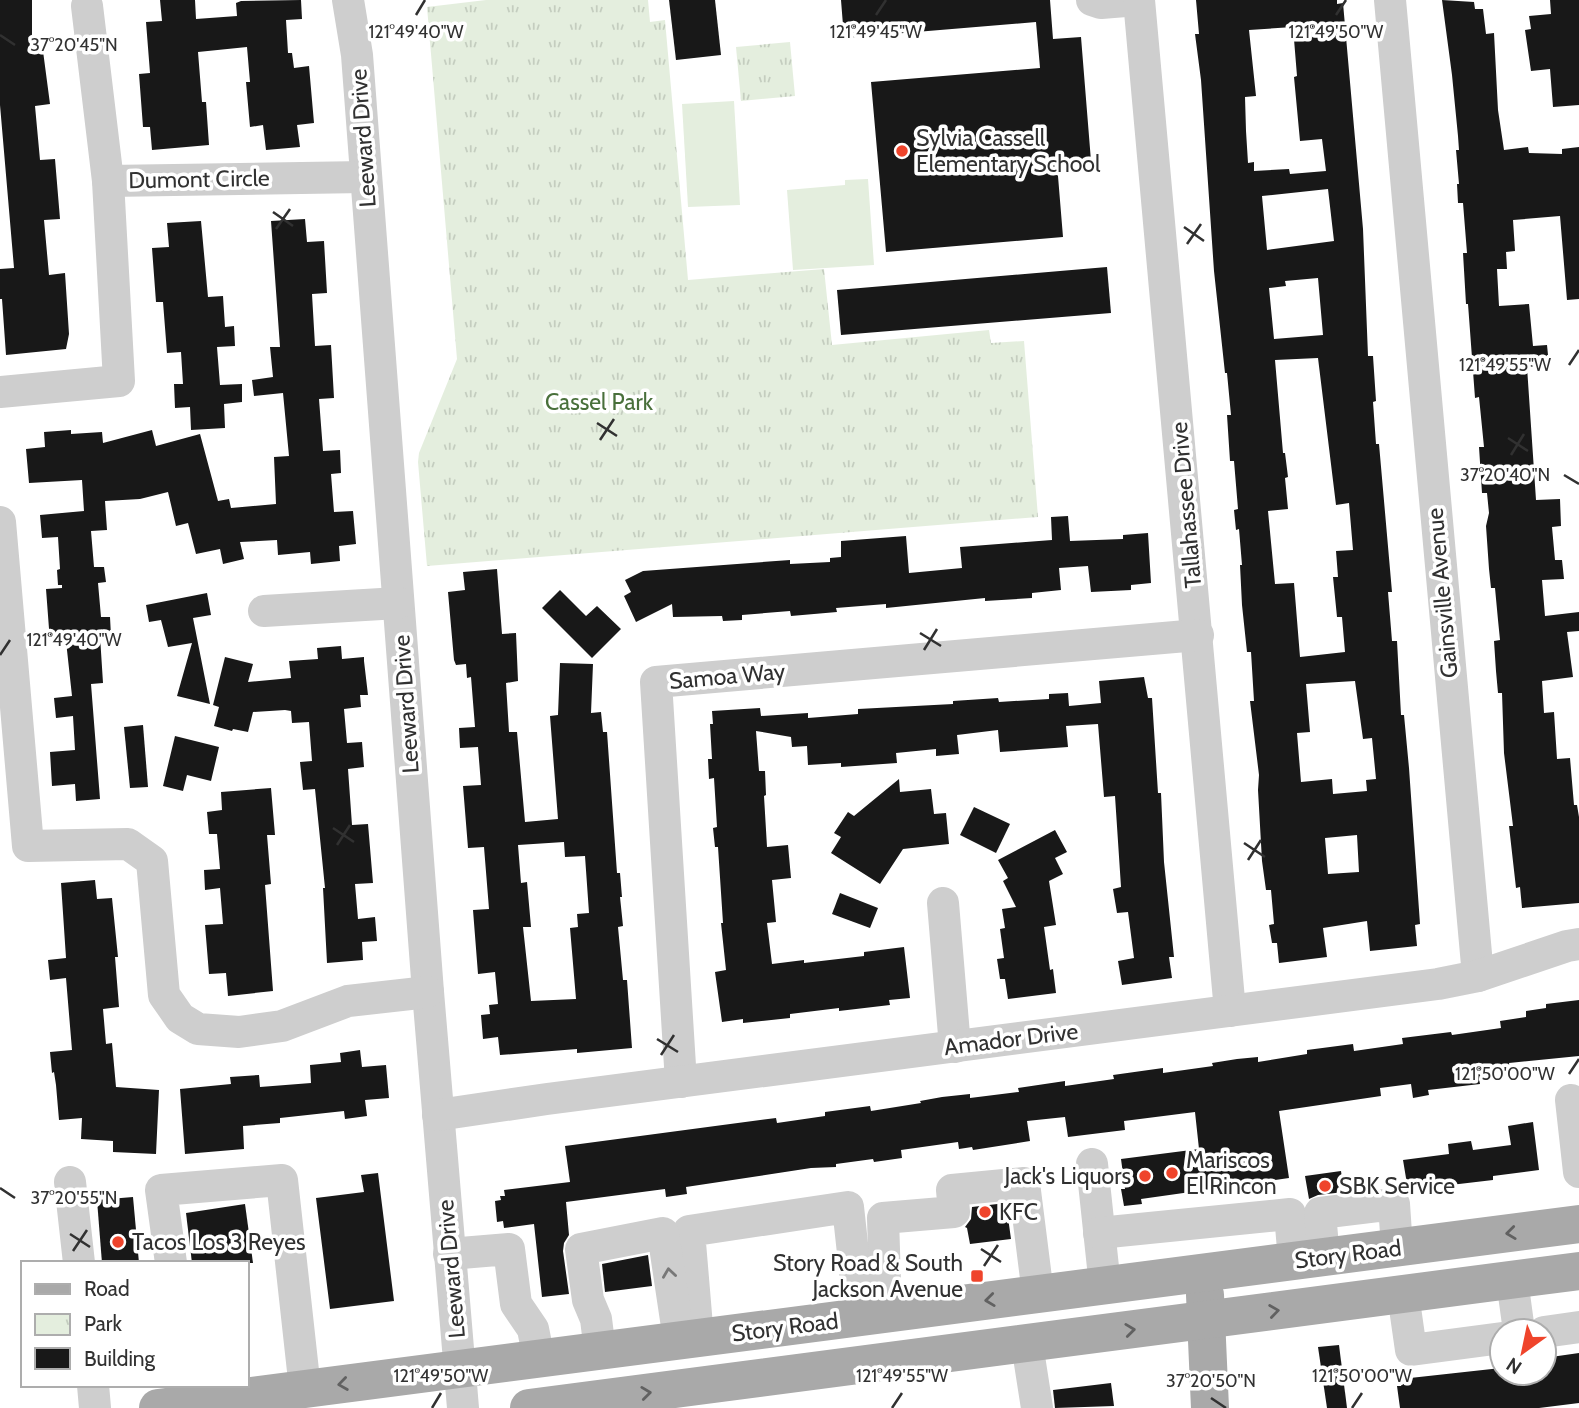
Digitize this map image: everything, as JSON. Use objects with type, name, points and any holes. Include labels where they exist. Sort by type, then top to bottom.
[{"type":"main road","name":"Story Road","points":[[178,1399],[304,1389],[1579,1224]]},
{"type":"main road","name":"Story Road","points":[[529,1408],[1579,1271]]},
{"type":"main road","points":[[1204,1273],[1210,1408]]},
{"type":"street","name":"Leeward Drive","points":[[348,0],[358,55],[365,177],[428,992],[463,1408]]},
{"type":"street","points":[[1092,0],[1101,3],[1139,0]]},
{"type":"street","name":"Tallahassee Drive","points":[[1139,0],[1230,1011]]},
{"type":"street","name":"Gainsville Avenue","points":[[1390,0],[1478,976]]},
{"type":"street","points":[[87,5],[108,181]]},
{"type":"street","name":"Dumont Circle","points":[[0,391],[119,381],[108,181],[365,177]]},
{"type":"street","points":[[0,522],[28,846],[128,844],[152,861],[164,995],[180,1018],[198,1029],[239,1032],[282,1026],[348,1001],[428,992]]},
{"type":"street","points":[[264,611],[398,603]]},
{"type":"street","name":"Samoa Way","points":[[681,1082],[656,682],[1198,635]]},
{"type":"street","points":[[943,903],[955,1046]]},
{"type":"street","name":"Amador Drive","points":[[438,1115],[1438,984],[1478,976],[1579,944]]},
{"type":"street","points":[[1571,1100],[1579,1172]]},
{"type":"street","points":[[1092,1164],[1105,1286]]},
{"type":"street","points":[[171,1261],[161,1191],[282,1180],[304,1389]]},
{"type":"street","points":[[70,1182],[79,1261]]},
{"type":"street","points":[[875,1315],[885,1282],[883,1218],[954,1212],[952,1190],[1024,1183],[1038,1294]]},
{"type":"street","points":[[1099,1233],[1394,1204],[1397,1248]]},
{"type":"street","points":[[689,1339],[689,1231],[848,1207],[875,1315]]},
{"type":"street","points":[[1305,1214],[1309,1259]]},
{"type":"street","points":[[600,1351],[596,1319],[588,1300],[581,1249],[663,1233],[689,1339]]},
{"type":"street","points":[[449,1254],[509,1249],[516,1304],[534,1329],[539,1359]]},
{"type":"street","points":[[1512,1280],[1516,1317]]},
{"type":"street","points":[[1403,1294],[1411,1350],[1488,1340]]},
{"type":"street","points":[[1558,1330],[1579,1327]]},
{"type":"street","points":[[1027,1343],[1037,1408]]},
{"type":"street","points":[[93,1387],[95,1408]]},
{"type":"green space","name":"Cassel Park","points":[[486,0],[648,0],[650,22],[665,20],[688,280],[824,269],[832,345],[989,330],[991,343],[1024,341],[1038,517],[427,566],[419,453],[457,359],[427,7]]},
{"type":"green space","points":[[790,42],[795,96],[741,101],[736,47]]},
{"type":"green space","points":[[734,101],[740,205],[688,207],[682,104]]},
{"type":"green space","points":[[868,179],[874,265],[793,270],[787,190],[845,185],[845,180]]},
{"type":"building","points":[[0,0],[32,0],[32,52],[43,51],[50,104],[35,106],[40,160],[55,159],[60,219],[44,220],[49,275],[65,273],[69,334],[66,349],[6,355],[0,269],[14,268],[0,105]]},
{"type":"building","points":[[160,0],[195,0],[196,19],[237,16],[236,3],[241,1],[301,0],[302,19],[286,20],[288,53],[292,53],[294,68],[309,66],[314,123],[297,125],[300,147],[266,150],[263,125],[250,127],[246,82],[250,82],[247,47],[198,52],[209,145],[152,150],[150,127],[143,127],[139,74],[150,73],[146,22],[162,21]]},
{"type":"building","points":[[669,0],[715,0],[721,55],[676,60]]},
{"type":"building","points":[[841,0],[1050,0],[1053,39],[1081,37],[1091,161],[1057,164],[1063,237],[886,252],[871,82],[1040,68],[1036,22],[844,38]]},
{"type":"building","points":[[1196,0],[1337,0],[1337,4],[1343,3],[1363,229],[1368,356],[1373,356],[1376,444],[1379,444],[1392,592],[1388,592],[1392,641],[1397,641],[1401,715],[1404,715],[1409,768],[1420,924],[1415,925],[1417,946],[1370,951],[1367,921],[1323,928],[1327,957],[1279,963],[1277,943],[1272,943],[1269,925],[1274,924],[1271,890],[1266,890],[1262,861],[1259,775],[1250,701],[1254,701],[1251,652],[1247,652],[1242,605],[1239,529],[1236,530],[1234,510],[1238,509],[1234,461],[1230,461],[1227,415],[1231,415],[1214,271],[1201,80],[1195,34],[1199,34]],"holes":[[[1293,27],[1300,141],[1322,139],[1326,171],[1290,174],[1289,169],[1254,171],[1254,162],[1248,163],[1245,97],[1256,96],[1249,30]],[[1328,189],[1334,241],[1267,250],[1262,196]],[[1318,278],[1323,335],[1274,339],[1269,288],[1286,286],[1285,281]],[[1318,358],[1336,505],[1349,503],[1353,550],[1336,551],[1338,577],[1333,577],[1337,617],[1342,617],[1345,652],[1300,657],[1294,583],[1275,584],[1268,511],[1288,509],[1285,478],[1288,477],[1283,453],[1275,360]],[[1355,681],[1363,739],[1372,738],[1376,779],[1366,780],[1367,791],[1333,794],[1332,779],[1301,782],[1297,733],[1310,732],[1306,684]],[[1357,835],[1359,872],[1328,874],[1325,838]]]},
{"type":"building","points":[[1442,0],[1474,2],[1475,9],[1483,9],[1486,34],[1494,33],[1498,110],[1504,150],[1528,147],[1529,153],[1562,154],[1562,149],[1579,147],[1579,299],[1567,300],[1560,216],[1513,220],[1515,251],[1506,252],[1507,269],[1497,269],[1499,306],[1529,304],[1533,346],[1547,345],[1549,365],[1527,367],[1536,500],[1560,499],[1561,526],[1552,527],[1555,560],[1562,560],[1564,579],[1542,580],[1545,616],[1579,612],[1579,631],[1567,632],[1573,677],[1542,681],[1544,713],[1554,712],[1557,759],[1570,758],[1574,805],[1577,805],[1579,817],[1579,903],[1522,908],[1520,887],[1516,888],[1509,826],[1513,826],[1504,753],[1502,693],[1498,693],[1494,641],[1500,640],[1495,588],[1491,588],[1489,569],[1487,493],[1482,493],[1479,447],[1484,447],[1479,397],[1475,398],[1466,304],[1463,253],[1467,253],[1463,203],[1458,203],[1458,136]]},
{"type":"building","points":[[1550,0],[1579,0],[1579,105],[1553,107],[1550,69],[1531,71],[1525,30],[1531,29],[1529,16],[1551,14]]},
{"type":"building","points":[[305,219],[307,242],[324,241],[327,293],[312,294],[315,346],[331,345],[334,398],[319,399],[323,451],[340,450],[341,473],[331,474],[334,512],[353,511],[356,544],[339,546],[340,561],[311,564],[310,552],[278,555],[277,540],[240,542],[244,559],[223,564],[220,549],[196,554],[188,523],[176,526],[168,492],[140,499],[105,501],[107,530],[91,531],[94,567],[104,567],[106,582],[98,583],[101,617],[110,617],[111,636],[100,636],[103,683],[91,684],[100,799],[76,801],[75,784],[52,786],[50,752],[75,750],[73,716],[56,718],[54,698],[72,696],[66,641],[50,642],[46,589],[62,588],[62,585],[58,585],[58,537],[42,538],[40,515],[84,511],[82,480],[29,483],[26,449],[45,447],[44,432],[102,432],[103,443],[152,430],[156,446],[200,434],[218,501],[229,499],[231,508],[276,504],[274,457],[289,456],[283,393],[254,396],[252,380],[273,377],[270,347],[280,347],[271,221]]},
{"type":"building","points":[[201,221],[208,297],[223,296],[225,327],[234,326],[235,346],[217,347],[220,385],[242,384],[242,402],[224,404],[225,428],[191,430],[190,407],[175,408],[174,384],[183,384],[181,352],[167,353],[163,302],[156,302],[152,248],[169,247],[167,223]]},
{"type":"building","points":[[1107,267],[1111,313],[841,335],[837,290]]},
{"type":"building","points":[[1068,516],[1070,541],[1123,539],[1123,535],[1148,533],[1151,583],[1131,585],[1131,590],[1091,592],[1088,566],[1059,568],[1061,590],[1032,593],[1032,598],[985,601],[985,598],[886,608],[886,604],[836,608],[837,612],[791,616],[790,611],[742,615],[742,620],[723,621],[722,616],[673,617],[672,604],[636,622],[624,596],[631,592],[625,580],[643,571],[790,560],[790,564],[830,562],[830,558],[841,557],[841,541],[906,536],[909,573],[962,568],[960,547],[1052,540],[1051,517]]},
{"type":"building","points":[[497,569],[502,634],[516,633],[518,681],[506,683],[509,732],[517,732],[525,822],[558,819],[550,716],[558,715],[560,663],[593,664],[591,713],[601,712],[603,732],[607,732],[617,873],[620,873],[622,897],[623,926],[618,927],[623,980],[627,980],[632,1048],[500,1055],[498,1037],[483,1039],[481,1015],[490,1014],[489,1005],[498,1004],[495,972],[478,974],[473,910],[489,909],[484,847],[468,848],[463,786],[481,785],[478,747],[460,748],[459,728],[475,727],[471,677],[467,678],[466,664],[456,665],[454,660],[448,592],[465,590],[463,572]],"holes":[[[564,842],[565,857],[585,856],[589,913],[577,914],[578,927],[570,928],[576,999],[531,1001],[523,927],[531,927],[527,882],[521,883],[518,845]]]},
{"type":"building","points":[[560,590],[586,616],[597,606],[621,629],[592,658],[542,608]]},
{"type":"building","points":[[207,593],[211,615],[193,618],[210,704],[177,696],[192,643],[168,647],[161,620],[149,622],[146,605]]},
{"type":"building","points":[[341,646],[342,659],[364,657],[368,695],[360,695],[361,707],[344,709],[347,743],[362,742],[364,767],[348,769],[352,825],[368,824],[373,883],[355,884],[358,919],[375,917],[377,941],[362,942],[363,960],[327,963],[325,888],[315,789],[303,790],[300,762],[312,761],[309,722],[292,723],[291,711],[253,712],[248,732],[232,731],[214,726],[219,707],[213,705],[225,657],[253,664],[248,682],[291,678],[289,661],[318,659],[317,648]]},
{"type":"building","points":[[1144,677],[1148,698],[1152,698],[1158,793],[1161,793],[1164,862],[1174,957],[1169,957],[1172,978],[1122,985],[1118,961],[1134,958],[1128,912],[1117,913],[1113,889],[1121,887],[1115,796],[1104,797],[1098,724],[1066,726],[1068,747],[1000,752],[998,730],[957,735],[959,754],[936,756],[936,749],[896,753],[897,763],[841,767],[841,763],[808,765],[807,746],[792,747],[791,737],[756,731],[759,771],[765,771],[767,847],[788,845],[791,878],[772,880],[776,922],[767,923],[772,964],[864,956],[864,952],[904,947],[910,998],[889,1000],[890,1005],[790,1014],[790,1018],[743,1023],[743,1019],[722,1022],[715,972],[726,970],[718,847],[715,847],[713,828],[717,827],[714,778],[709,779],[708,759],[712,759],[712,711],[760,708],[761,716],[808,713],[808,718],[858,714],[858,709],[953,704],[953,701],[998,698],[999,702],[1049,699],[1049,694],[1068,693],[1069,706],[1101,703],[1099,681]]},
{"type":"building","points":[[143,725],[148,787],[130,788],[124,727]]},
{"type":"building","points":[[175,736],[219,747],[211,781],[187,775],[183,791],[163,786]]},
{"type":"building","points":[[899,779],[900,792],[931,789],[934,814],[946,813],[949,844],[903,849],[880,884],[831,853],[841,837],[834,833],[848,812],[854,816]]},
{"type":"building","points":[[271,788],[275,835],[267,835],[271,884],[265,885],[273,991],[228,996],[226,973],[209,974],[205,925],[223,924],[220,888],[205,890],[204,870],[220,869],[217,834],[209,834],[207,812],[222,810],[221,792]]},
{"type":"building","points":[[974,807],[1010,824],[996,853],[960,835]]},
{"type":"building","points":[[1055,830],[1067,852],[1055,858],[1063,874],[1049,881],[1056,925],[1044,927],[1056,993],[1008,999],[1005,979],[1000,979],[997,959],[1004,958],[1000,929],[1005,928],[1002,909],[1016,907],[1003,881],[1008,878],[998,860]]},
{"type":"building","points":[[95,880],[97,899],[112,898],[118,957],[115,957],[119,1007],[103,1009],[106,1044],[112,1043],[116,1087],[159,1090],[156,1154],[113,1152],[113,1141],[81,1139],[82,1118],[59,1120],[50,1052],[72,1050],[66,978],[50,980],[48,960],[66,958],[61,883]]},
{"type":"building","points":[[840,893],[878,908],[870,928],[832,914]]},
{"type":"building","points":[[1579,1000],[1579,1056],[1509,1063],[1511,1075],[1479,1079],[1480,1084],[1428,1090],[1429,1095],[1413,1098],[1411,1084],[1380,1088],[1381,1096],[1279,1111],[1289,1178],[1141,1199],[1142,1204],[1124,1206],[1121,1159],[1199,1149],[1195,1112],[1124,1121],[1125,1130],[1068,1137],[1065,1117],[1027,1121],[1030,1141],[973,1150],[972,1147],[959,1149],[958,1142],[901,1150],[902,1158],[874,1162],[873,1159],[836,1164],[836,1167],[811,1168],[686,1187],[687,1194],[666,1197],[665,1189],[566,1202],[569,1235],[563,1251],[569,1294],[542,1297],[534,1224],[504,1228],[503,1221],[497,1222],[495,1201],[501,1200],[500,1196],[505,1196],[504,1190],[570,1182],[565,1146],[776,1118],[777,1123],[825,1116],[825,1112],[870,1106],[871,1111],[942,1097],[970,1094],[970,1098],[1019,1092],[1018,1088],[1065,1081],[1065,1086],[1114,1079],[1113,1075],[1163,1068],[1163,1073],[1213,1066],[1212,1063],[1237,1059],[1258,1057],[1258,1062],[1307,1054],[1307,1050],[1353,1044],[1354,1051],[1403,1044],[1402,1038],[1501,1028],[1500,1021],[1526,1017],[1526,1011],[1546,1008],[1546,1004]]},
{"type":"building","points":[[360,1050],[362,1067],[386,1065],[389,1098],[365,1100],[367,1116],[345,1119],[344,1111],[280,1118],[280,1123],[243,1126],[244,1149],[185,1154],[180,1089],[231,1084],[230,1077],[259,1075],[260,1087],[311,1083],[310,1065],[341,1062],[340,1053]]},
{"type":"building","points":[[1533,1122],[1539,1170],[1493,1176],[1493,1180],[1408,1190],[1403,1160],[1449,1154],[1448,1144],[1471,1141],[1473,1150],[1511,1145],[1508,1126]]},
{"type":"building","name":"SBK Service","points":[[1341,1171],[1344,1192],[1318,1195],[1309,1199],[1305,1176]]},
{"type":"building","points":[[378,1173],[394,1301],[330,1309],[316,1198],[364,1192],[361,1175]]},
{"type":"building","points":[[133,1197],[139,1261],[102,1261],[97,1200]]},
{"type":"building","name":"KFC","points":[[1006,1203],[1011,1239],[970,1244],[965,1227],[971,1219],[972,1207]]},
{"type":"building","points":[[245,1204],[253,1263],[192,1261],[186,1213]]},
{"type":"building","points":[[648,1255],[652,1286],[605,1292],[602,1264]]},
{"type":"building","points":[[1339,1345],[1347,1408],[1327,1408],[1318,1347]]},
{"type":"building","points":[[1579,1353],[1579,1403],[1539,1408],[1400,1408],[1397,1386],[1401,1386],[1401,1379],[1488,1369],[1488,1387],[1558,1387],[1558,1356]]},
{"type":"building","points":[[1111,1383],[1114,1406],[1055,1408],[1053,1390]]},
{"type":"place","name":"Sylvia Cassell Elementary School","points":[[902,151]]},
{"type":"place","name":"Mariscos El Rincon","points":[[1172,1173]]},
{"type":"place","name":"Jack's Liquors","points":[[1145,1176]]},
{"type":"place","name":"SBK Service","points":[[1325,1186]]},
{"type":"place","name":"KFC","points":[[985,1212]]},
{"type":"place","name":"Tacos Los 3 Reyes","points":[[118,1242]]},
{"type":"place","name":"Story Road & South Jackson Avenue","points":[[977,1276]]}]
